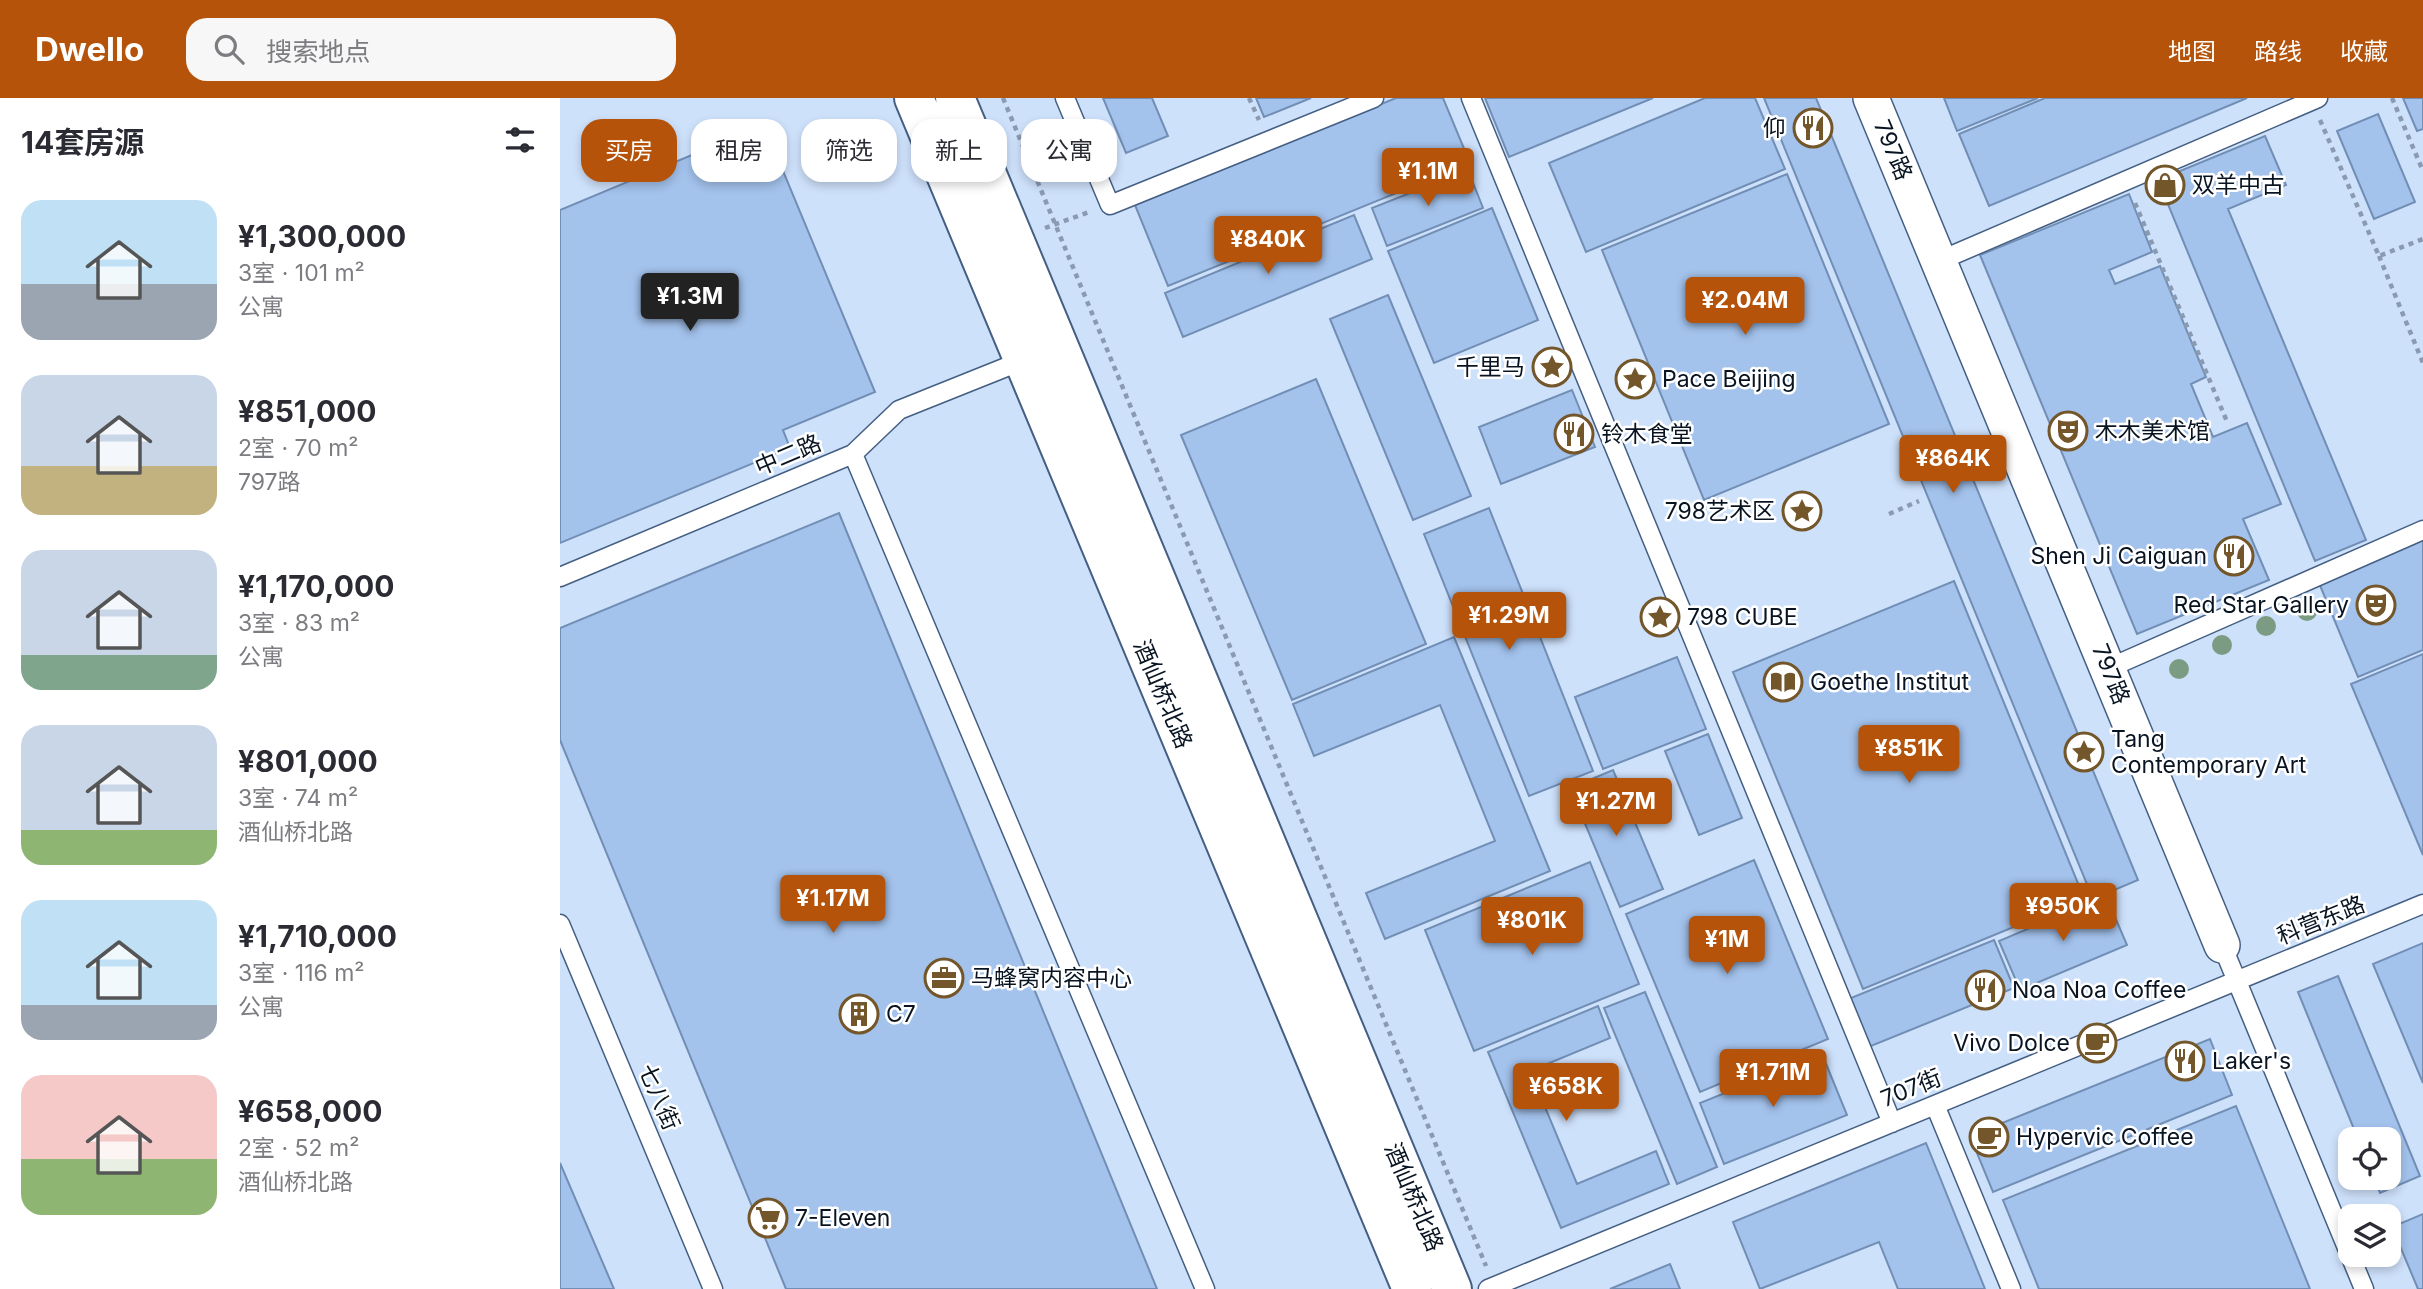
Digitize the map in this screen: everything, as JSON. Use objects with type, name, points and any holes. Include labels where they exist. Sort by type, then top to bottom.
[{"type":"street","name":"酒仙桥北路","points":[[914,98],[1412,1289]]},
{"type":"street","name":"酒仙桥北路","points":[[955,98],[1452,1289]]},
{"type":"street","name":"797路","points":[[1871,98],[2222,945]]},
{"type":"lane","points":[[1065,98],[1110,205],[1374,98]]},
{"type":"lane","points":[[1471,98],[1892,1123]]},
{"type":"lane","points":[[1939,261],[2315,99]]},
{"type":"lane","name":"中二路","points":[[560,577],[853,454],[899,410],[1024,360]]},
{"type":"lane","points":[[853,454],[1205,1289]]},
{"type":"lane","points":[[2109,668],[2423,530]]},
{"type":"lane","name":"科营东路","points":[[2237,980],[2423,904]]},
{"type":"lane","name":"七八街","points":[[560,924],[713,1289]]},
{"type":"lane","name":"797路","points":[[2222,945],[2364,1289]]},
{"type":"lane","name":"707街","points":[[1491,1288],[2237,980]]},
{"type":"lane","points":[[1935,1105],[2011,1289]]},
{"type":"path","points":[[1003,98],[1491,1288]]},
{"type":"path","points":[[2392,98],[2423,171]]},
{"type":"path","points":[[2315,99],[2423,363]]},
{"type":"path","points":[[2125,181],[2228,424]]},
{"type":"path","points":[[1014,240],[1110,205]]},
{"type":"path","points":[[2379,256],[2423,239]]},
{"type":"path","points":[[1889,514],[1919,500]]},
{"type":"building","points":[[1103,98],[1152,98],[1168,136],[1126,153],[1117,131],[1117,119],[1112,119]]},
{"type":"building","points":[[1256,98],[1311,98],[1264,117]]},
{"type":"building","points":[[1396,98],[1443,98],[1470,163],[1168,286],[1135,205]]},
{"type":"building","points":[[1485,98],[1653,98],[1509,157]]},
{"type":"building","points":[[1705,98],[1755,98],[1785,169],[1586,252],[1549,163]]},
{"type":"building","points":[[1764,98],[1816,98],[2138,880],[2093,899]]},
{"type":"building","points":[[1944,98],[2038,98],[1957,131]]},
{"type":"building","points":[[2045,98],[2247,98],[1989,206],[1959,134]]},
{"type":"building","points":[[2403,98],[2423,98],[2423,129],[2417,131]]},
{"type":"building","points":[[2378,114],[2415,202],[2374,219],[2337,131]]},
{"type":"building","points":[[2265,136],[2286,185],[2228,209],[2366,540],[2315,561],[2158,180]]},
{"type":"building","points":[[691,155],[691,182],[787,180],[875,392],[783,430],[790,448],[560,543],[560,210],[627,182],[677,182],[677,161]]},
{"type":"building","points":[[1468,170],[1483,208],[1387,246],[1372,208]]},
{"type":"building","points":[[1787,174],[1889,424],[1704,500],[1602,250]]},
{"type":"building","points":[[2129,194],[2152,252],[2109,270],[2115,284],[2160,266],[2206,377],[2191,384],[2213,437],[2247,423],[2281,504],[2243,519],[2269,580],[2137,634],[1980,255]]},
{"type":"building","points":[[1492,208],[1538,320],[1434,363],[1388,251]]},
{"type":"building","points":[[1354,215],[1372,259],[1183,337],[1165,293]]},
{"type":"building","points":[[1388,295],[1471,496],[1413,520],[1330,319]]},
{"type":"building","points":[[1316,379],[1426,644],[1292,700],[1181,435]]},
{"type":"building","points":[[1572,390],[1595,447],[1501,484],[1479,427]]},
{"type":"building","points":[[1489,508],[1593,771],[1529,796],[1424,534]]},
{"type":"building","name":"C7","points":[[839,513],[1157,1289],[786,1289],[560,740],[560,628]]},
{"type":"building","name":"Red Star Gallery","points":[[2423,540],[2423,650],[2358,677],[2319,583]]},
{"type":"building","points":[[1954,581],[2084,898],[1863,989],[1733,672]]},
{"type":"building","points":[[1454,637],[1550,871],[1385,939],[1366,893],[1495,841],[1440,705],[1314,756],[1293,704]]},
{"type":"building","points":[[2423,654],[2423,855],[2351,684]]},
{"type":"building","points":[[1677,657],[1706,729],[1603,769],[1575,697]]},
{"type":"building","points":[[1708,734],[1742,818],[1699,835],[1665,751]]},
{"type":"building","points":[[1613,770],[1663,889],[1620,907],[1570,788]]},
{"type":"building","points":[[1754,860],[1828,1039],[1700,1092],[1626,914]]},
{"type":"building","points":[[1590,862],[1639,984],[1474,1051],[1425,930]]},
{"type":"building","points":[[2106,896],[2127,945],[2020,990],[1999,941]]},
{"type":"building","points":[[1994,940],[2014,988],[1866,1048],[1846,1000]]},
{"type":"building","points":[[2423,943],[2423,1083],[2373,964]]},
{"type":"building","points":[[2338,976],[2400,1127],[2353,1127],[2298,992]]},
{"type":"building","points":[[1645,992],[1717,1167],[1677,1184],[1604,1008]]},
{"type":"building","points":[[1598,1006],[1610,1038],[1530,1071],[1577,1184],[1656,1151],[1669,1184],[1561,1228],[1488,1052]]},
{"type":"building","points":[[2210,1039],[2232,1095],[1993,1192],[1970,1136]]},
{"type":"building","points":[[1822,1054],[1847,1115],[1724,1164],[1700,1103]]},
{"type":"building","points":[[2236,1106],[2310,1289],[2039,1289],[2003,1200]]},
{"type":"building","points":[[2401,1130],[2420,1176],[2401,1184]]},
{"type":"building","points":[[1926,1143],[1985,1289],[1898,1289],[1879,1242],[1760,1289],[1733,1222]]},
{"type":"building","points":[[560,1163],[614,1289],[560,1289]]},
{"type":"building","points":[[2423,1214],[2423,1289],[2418,1289],[2401,1248],[2401,1223]]},
{"type":"building","points":[[1670,1264],[1680,1289],[1610,1289]]},
{"type":"place","name":"仰","points":[[1813,128]]},
{"type":"place","name":"双羊中古","points":[[2165,185]]},
{"type":"place","name":"千里马","points":[[1552,367]]},
{"type":"place","name":"Pace Beijing","points":[[1635,379]]},
{"type":"place","name":"木木美术馆","points":[[2068,431]]},
{"type":"place","name":"铃木食堂","points":[[1574,434]]},
{"type":"place","name":"798艺术区","points":[[1802,511]]},
{"type":"place","name":"Shen Ji Caiguan","points":[[2234,556]]},
{"type":"place","name":"Red Star Gallery","points":[[2376,605]]},
{"type":"place","name":"798 CUBE","points":[[1660,617]]},
{"type":"place","name":"Goethe Institut","points":[[1783,682]]},
{"type":"place","name":"Tang Contemporary Art","points":[[2084,752]]},
{"type":"place","name":"马蜂窝内容中心","points":[[944,978]]},
{"type":"place","name":"Noa Noa Coffee","points":[[1985,990]]},
{"type":"place","name":"C7","points":[[859,1014]]},
{"type":"place","name":"Vivo Dolce","points":[[2097,1043]]},
{"type":"place","name":"Laker's","points":[[2185,1061]]},
{"type":"place","name":"Hypervic Coffee","points":[[1989,1137]]},
{"type":"place","name":"7-Eleven","points":[[768,1218]]}]
